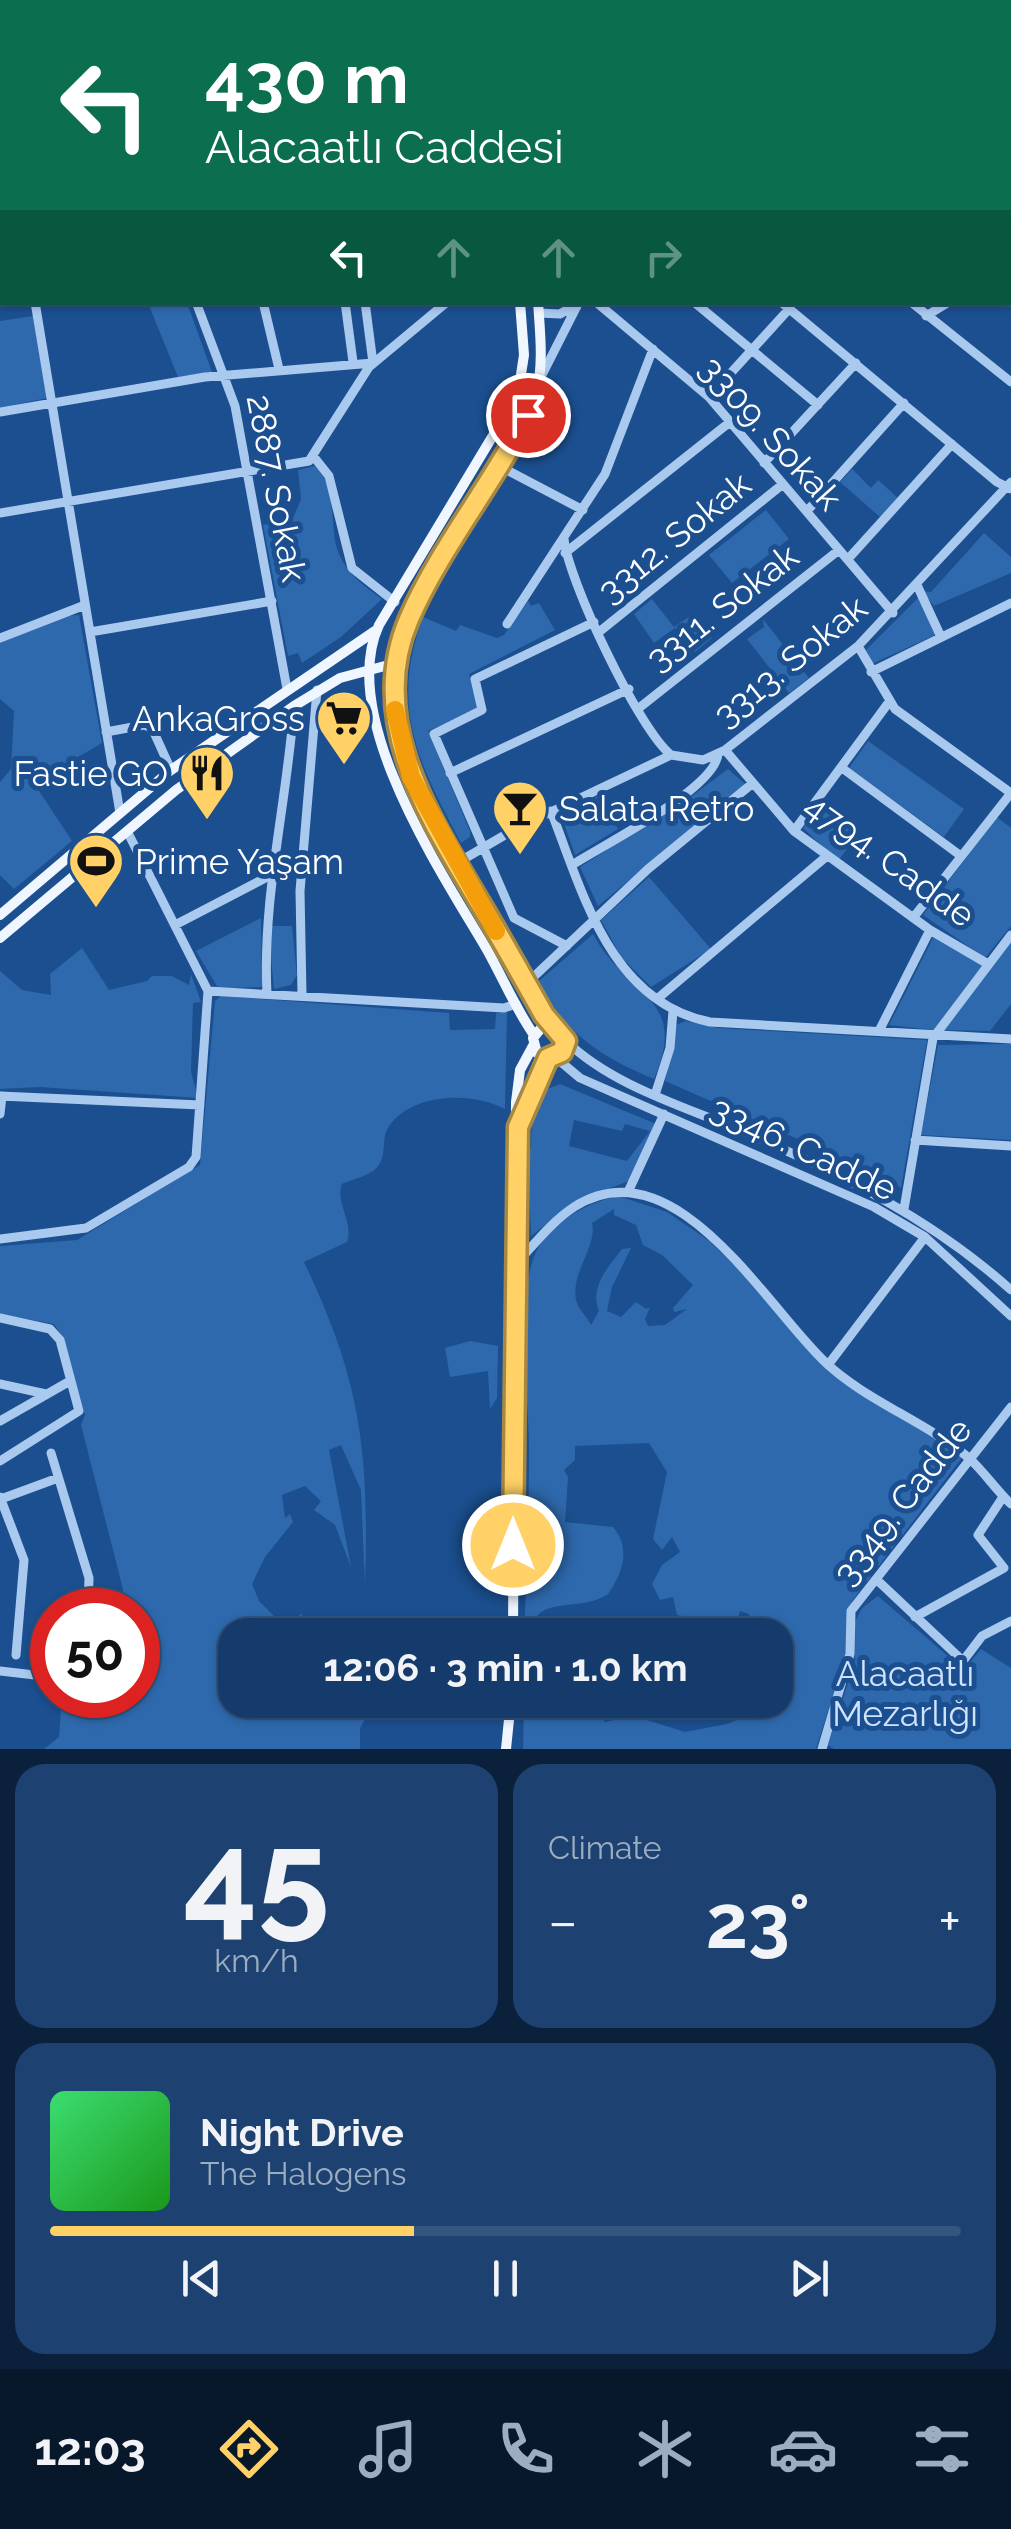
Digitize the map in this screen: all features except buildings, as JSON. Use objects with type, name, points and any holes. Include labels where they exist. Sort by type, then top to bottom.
[{"type":"main road","points":[[0,915],[172,770],[376,630],[518,394],[524,366],[520,305]]},
{"type":"main road","points":[[518,1127],[551,1058],[566,1041],[526,984],[456,863],[405,761],[396,725],[396,664],[402,638],[428,582],[502,467],[528,415],[538,382],[538,308]]},
{"type":"main road","points":[[376,630],[402,638]]},
{"type":"main road","points":[[376,630],[370,669],[378,728],[394,782],[534,1040],[551,1058]]},
{"type":"main road","points":[[0,938],[192,778],[316,690],[370,669],[396,664]]},
{"type":"main road","points":[[30,889],[42,903]]},
{"type":"main road","points":[[513,1618],[514,1267],[520,1070],[542,1027],[552,1026]]},
{"type":"main road","points":[[506,1749],[509,1718]]},
{"type":"street","points":[[35,305],[120,814]]},
{"type":"street","name":"2887. Sokak","points":[[197,305],[226,376],[248,472],[287,689]]},
{"type":"street","points":[[265,305],[279,369]]},
{"type":"street","points":[[344,305],[353,362]]},
{"type":"street","points":[[365,305],[373,363]]},
{"type":"street","points":[[0,513],[304,463],[314,457],[373,363],[444,305]]},
{"type":"street","points":[[538,308],[560,314],[574,305]]},
{"type":"street","points":[[538,382],[577,305]]},
{"type":"street","name":"3309. Sokak","points":[[600,305],[709,397],[893,613]]},
{"type":"street","points":[[698,305],[818,405]]},
{"type":"street","points":[[914,305],[1011,382]]},
{"type":"street","points":[[926,316],[944,305]]},
{"type":"street","points":[[709,397],[785,306],[1009,486]]},
{"type":"street","points":[[507,624],[606,474],[654,349]]},
{"type":"street","points":[[0,412],[279,369],[373,363]]},
{"type":"street","points":[[764,463],[856,363]]},
{"type":"street","points":[[806,511],[904,404]]},
{"type":"street","points":[[565,553],[730,422]]},
{"type":"street","name":"3311. Sokak","points":[[848,560],[952,444]]},
{"type":"street","points":[[314,457],[329,476],[352,568],[395,602]]},
{"type":"street","points":[[502,467],[583,510]]},
{"type":"street","name":"3312. Sokak","points":[[450,773],[434,733],[482,710],[474,680],[597,627],[783,484]]},
{"type":"street","name":"3313. Sokak","points":[[671,754],[703,760],[721,752],[858,646],[1009,486]]},
{"type":"street","points":[[456,863],[482,846],[671,754],[639,708],[572,581],[564,539]]},
{"type":"street","name":"3311. Sokak","points":[[639,708],[839,550]]},
{"type":"street","points":[[918,585],[941,637]]},
{"type":"street","points":[[90,632],[272,602]]},
{"type":"street","points":[[871,672],[1011,604]]},
{"type":"street","points":[[0,638],[86,605]]},
{"type":"street","points":[[858,646],[889,702],[1011,793],[913,918]]},
{"type":"street","points":[[567,946],[514,918],[450,773],[629,689]]},
{"type":"street","points":[[302,994],[300,891],[316,690]]},
{"type":"street","points":[[794,831],[889,702]]},
{"type":"street","points":[[267,994],[264,927],[294,706]]},
{"type":"street","points":[[106,732],[148,726],[172,770]]},
{"type":"street","points":[[572,865],[695,788],[716,767],[721,752]]},
{"type":"street","name":"4794. Cadde","points":[[721,752],[794,831],[930,930],[988,964]]},
{"type":"street","points":[[842,768],[962,856]]},
{"type":"street","points":[[526,984],[592,920],[753,783]]},
{"type":"street","points":[[551,812],[592,920],[618,962],[673,1010],[710,1022],[932,1038],[1011,1039]]},
{"type":"street","points":[[0,1238],[80,1230],[188,1167],[196,1157],[208,991],[127,831]]},
{"type":"street","points":[[657,998],[826,856]]},
{"type":"street","points":[[175,925],[273,874]]},
{"type":"street","points":[[879,1032],[930,930]]},
{"type":"street","points":[[904,1209],[932,1038],[1011,935]]},
{"type":"street","points":[[208,991],[504,1008],[516,1004]]},
{"type":"street","points":[[656,1095],[670,1048],[673,1010]]},
{"type":"street","name":"3346. Cadde","points":[[566,1041],[594,1064],[656,1095],[775,1146],[904,1209],[1011,1290]]},
{"type":"street","name":"3346. Cadde","points":[[551,1058],[571,1073],[849,1196],[925,1236],[1011,1316]]},
{"type":"street","points":[[0,1114],[1,1096],[200,1105]]},
{"type":"street","points":[[628,1192],[664,1114]]},
{"type":"street","points":[[915,1140],[1011,1146]]},
{"type":"street","points":[[514,1267],[574,1208],[591,1198],[628,1192],[665,1205],[706,1228],[828,1364],[970,1460],[1007,1501],[978,1535],[1004,1568],[915,1616]]},
{"type":"street","points":[[828,1364],[925,1236]]},
{"type":"street","points":[[0,1318],[50,1329],[60,1340],[79,1412],[0,1460]]},
{"type":"street","points":[[0,1421],[70,1381]]},
{"type":"street","points":[[0,1384],[47,1394]]},
{"type":"street","name":"3349. Cadde","points":[[822,1749],[850,1654],[850,1612],[1011,1407]]},
{"type":"street","points":[[50,1453],[89,1578],[89,1588]]},
{"type":"street","points":[[16,1655],[24,1560],[0,1498],[58,1478]]},
{"type":"street","points":[[876,1579],[964,1661],[982,1636],[1011,1621]]},
{"type":"street","points":[[0,1671],[30,1674]]},
{"type":"green space","points":[[149,305],[188,305],[212,372],[178,377]]},
{"type":"green space","points":[[33,316],[47,398],[0,408],[0,321]]},
{"type":"green space","points":[[314,466],[327,483],[339,554],[358,580],[382,599],[341,637],[302,663],[298,653],[288,656],[263,525],[294,516],[301,499],[298,470]]},
{"type":"green space","points":[[852,469],[871,488],[878,480],[898,498],[880,517],[840,482]]},
{"type":"green space","points":[[766,510],[789,539],[732,583],[709,555]]},
{"type":"green space","points":[[984,533],[1011,557],[1011,573],[934,606],[922,591],[931,592]]},
{"type":"green space","points":[[919,597],[935,635],[872,664],[866,650]]},
{"type":"green space","points":[[652,599],[674,627],[693,614],[712,638],[695,652],[675,628],[654,643],[634,614]]},
{"type":"green space","points":[[528,601],[531,606],[539,603],[555,630],[469,674],[480,709],[428,731],[470,831],[470,837],[461,843],[433,787],[414,734],[409,708],[413,650],[423,617],[456,631],[460,625],[497,638],[504,635]]},
{"type":"green space","points":[[79,615],[102,743],[34,783],[72,841],[14,889],[0,875],[0,782],[11,769],[14,711],[0,699],[0,642],[65,616]]},
{"type":"green space","points":[[763,619],[809,678],[789,693],[747,639],[764,627]]},
{"type":"green space","points":[[868,741],[964,809],[944,837],[849,768]]},
{"type":"green space","points":[[728,769],[745,784],[598,906],[580,867]]},
{"type":"green space","points":[[600,795],[618,829],[575,855],[561,815]]},
{"type":"green space","points":[[823,802],[861,830],[838,861],[803,828]]},
{"type":"green space","points":[[997,817],[1011,828],[1011,926],[985,958],[923,915]]},
{"type":"green space","points":[[649,877],[711,949],[651,987],[621,957],[601,920]]},
{"type":"green space","points":[[261,918],[262,987],[218,988],[196,951]]},
{"type":"green space","points":[[268,926],[292,926],[297,975],[291,985],[274,989]]},
{"type":"green space","points":[[593,934],[659,1014],[664,1030],[663,1052],[654,1079],[586,1042],[560,1016],[539,981]]},
{"type":"green space","points":[[934,936],[983,965],[933,1030],[889,1025]]},
{"type":"green space","points":[[1011,941],[1011,1004],[990,1031],[943,1030]]},
{"type":"green space","points":[[82,948],[109,990],[147,981],[152,976],[172,976],[189,985],[191,974],[201,1002],[193,1003],[191,1072],[198,1098],[40,1087],[0,1089],[0,971],[22,990],[51,995],[50,974]]},
{"type":"green space","points":[[221,996],[449,1013],[450,1030],[495,1029],[496,1013],[507,1012],[505,1109],[475,1099],[442,1099],[398,1116],[386,1132],[378,1166],[342,1184],[347,1242],[304,1262],[339,1345],[358,1419],[365,1496],[365,1585],[361,1490],[341,1445],[329,1450],[351,1567],[335,1525],[314,1510],[321,1501],[305,1486],[282,1495],[285,1518],[290,1514],[293,1522],[265,1557],[252,1584],[259,1601],[276,1618],[218,1618],[218,1718],[366,1718],[360,1728],[360,1749],[44,1749],[59,1737],[60,1718],[160,1718],[160,1588],[123,1588],[81,1425],[85,1415],[63,1337],[54,1324],[0,1314],[0,1246],[77,1240],[200,1165],[215,1001]]},
{"type":"green space","points":[[686,1021],[718,1028],[927,1040],[901,1188],[887,1178],[665,1081],[676,1025]]},
{"type":"green space","points":[[1011,1044],[1011,1140],[921,1135],[938,1045]]},
{"type":"green space","points":[[560,1084],[656,1124],[629,1181],[578,1200],[531,1236],[528,1150],[532,1110],[542,1091]],"holes":[[[574,1120],[622,1131],[625,1124],[650,1131],[627,1161],[569,1146]]]},
{"type":"green space","points":[[618,1196],[667,1212],[708,1240],[765,1295],[825,1365],[960,1454],[961,1459],[852,1601],[846,1654],[816,1749],[523,1749],[524,1718],[601,1718],[605,1722],[640,1718],[685,1732],[742,1718],[793,1718],[793,1618],[750,1618],[740,1611],[738,1618],[690,1618],[677,1615],[673,1597],[660,1600],[652,1584],[662,1565],[680,1552],[672,1537],[662,1550],[653,1539],[667,1472],[649,1443],[575,1446],[575,1460],[564,1470],[568,1477],[565,1522],[613,1527],[622,1543],[621,1569],[608,1594],[584,1603],[549,1608],[536,1618],[525,1618],[529,1449],[524,1325],[528,1277],[540,1245],[557,1225],[581,1210]],"holes":[[[614,1209],[614,1215],[636,1225],[643,1245],[662,1255],[693,1285],[673,1308],[674,1312],[687,1309],[665,1325],[648,1326],[645,1319],[650,1307],[646,1309],[636,1302],[621,1317],[607,1311],[612,1287],[631,1248],[622,1249],[601,1278],[596,1294],[599,1311],[591,1325],[578,1306],[575,1293],[591,1241],[592,1223]]]},
{"type":"green space","points":[[470,1341],[498,1346],[497,1398],[490,1409],[488,1371],[450,1377],[445,1348]]},
{"type":"green space","name":"Alacaatlı Mezarlığı","points":[[878,1596],[964,1670],[981,1649],[1011,1668],[1011,1749],[834,1749],[828,1745],[855,1661],[853,1626],[862,1608]]},
{"type":"slow traffic","points":[[395,710],[411,777],[496,931]]},
{"type":"place","name":"AnkaGross","points":[[344,767]]},
{"type":"place","name":"Fastie GO","points":[[207,822]]},
{"type":"place","name":"Salata Retro","points":[[520,857]]},
{"type":"place","name":"Prime Yaşam","points":[[96,910]]},
{"type":"route","points":[[513,1545],[512,1353],[518,1127],[548,1058],[562,1052],[566,1041],[561,1030],[544,1015],[411,777],[396,725],[395,678],[402,638],[413,611],[502,467],[528,415]]}]
